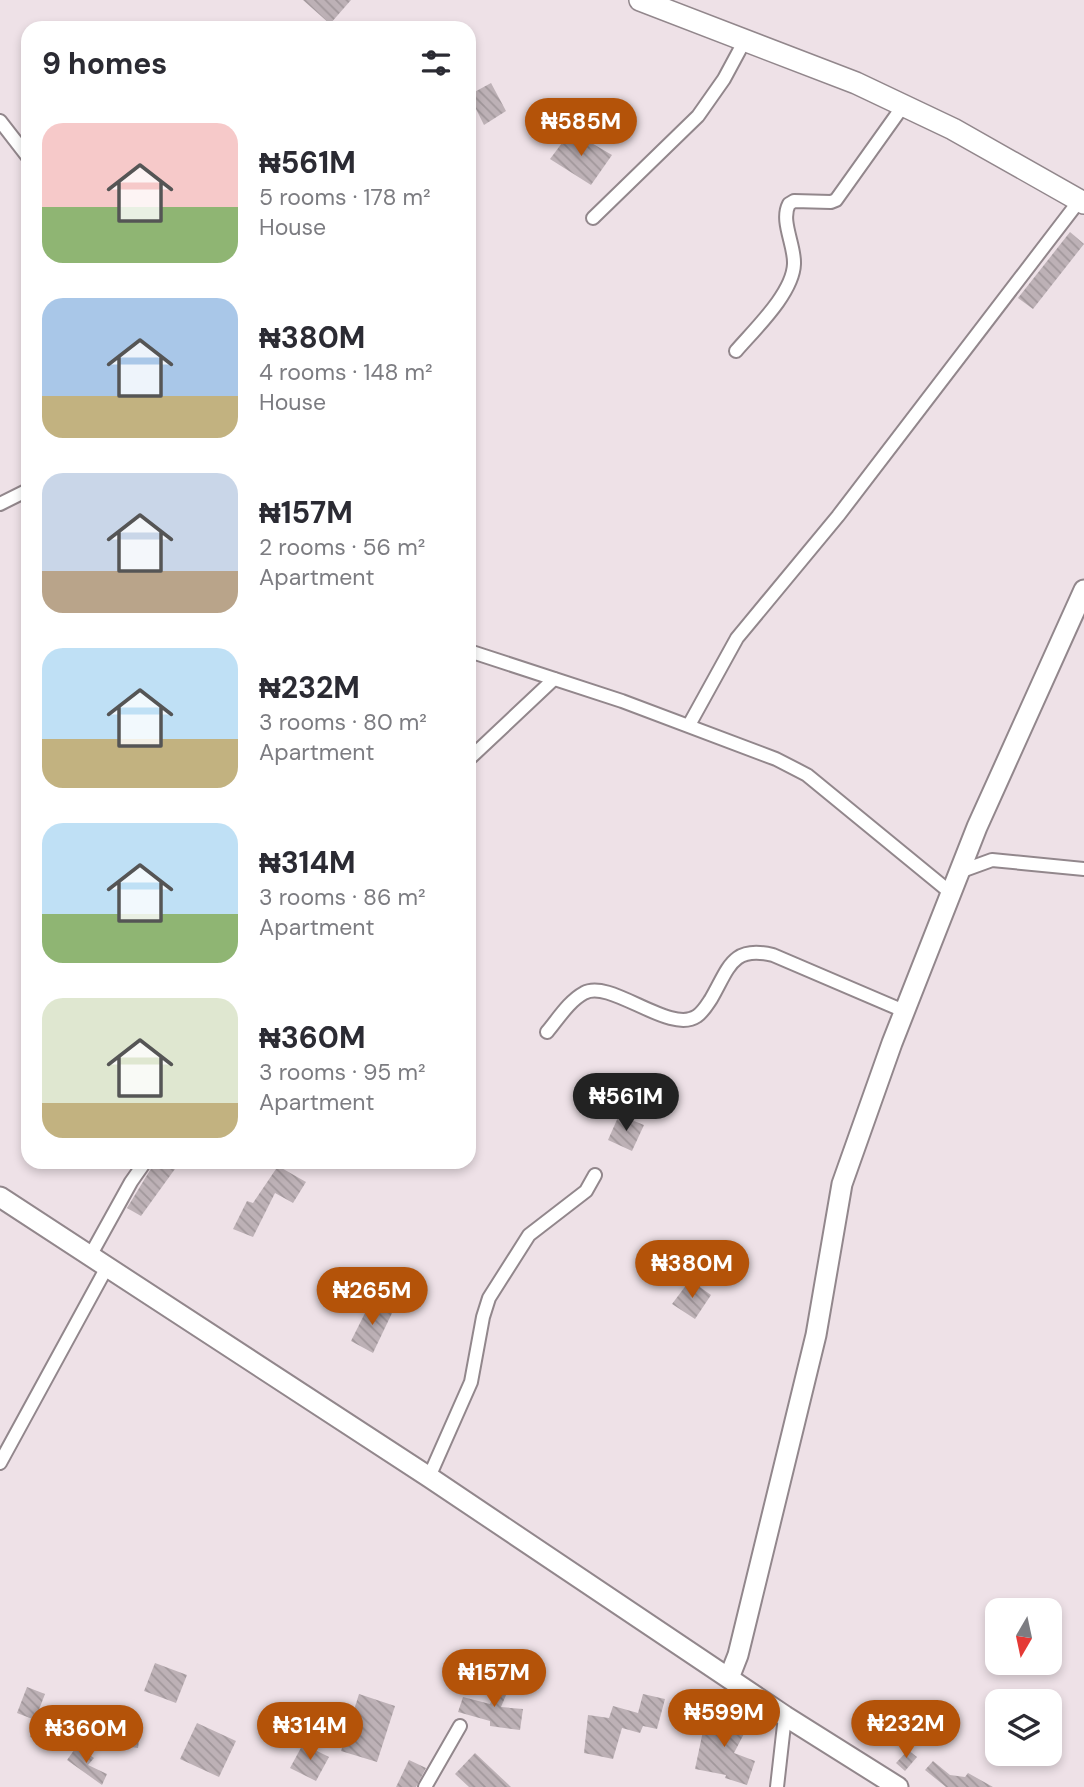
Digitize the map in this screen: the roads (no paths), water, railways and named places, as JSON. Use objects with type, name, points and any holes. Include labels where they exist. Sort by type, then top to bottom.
[{"type":"main road","points":[[640,0],[856,82],[953,129],[1082,202]]},
{"type":"main road","points":[[729,1678],[738,1655],[816,1335],[842,1184],[904,1011],[959,873],[1084,590]]},
{"type":"main road","points":[[0,1197],[429,1477],[785,1716],[898,1787]]},
{"type":"street","points":[[593,218],[698,116],[724,79],[745,40]]},
{"type":"street","points":[[736,351],[785,290],[793,274],[795,261],[786,214],[789,204],[794,201],[836,200],[904,106]]},
{"type":"street","points":[[0,121],[21,148]]},
{"type":"street","points":[[689,725],[737,638],[838,516],[1082,202]]},
{"type":"street","points":[[0,504],[21,494]]},
{"type":"street","points":[[476,653],[689,725],[776,759],[807,775],[951,893]]},
{"type":"street","points":[[476,752],[554,679]]},
{"type":"street","points":[[959,873],[992,860],[1084,869]]},
{"type":"street","points":[[547,1032],[574,1001],[587,991],[601,990],[668,1017],[686,1020],[697,1016],[705,1008],[734,960],[744,953],[757,951],[773,955],[904,1011]]},
{"type":"street","points":[[90,1256],[140,1169]]},
{"type":"street","points":[[429,1477],[471,1382],[489,1298],[529,1235],[586,1191],[595,1175]]},
{"type":"street","points":[[0,1463],[107,1267]]},
{"type":"street","points":[[778,1787],[785,1716]]},
{"type":"street","points":[[425,1787],[460,1726]]}]
